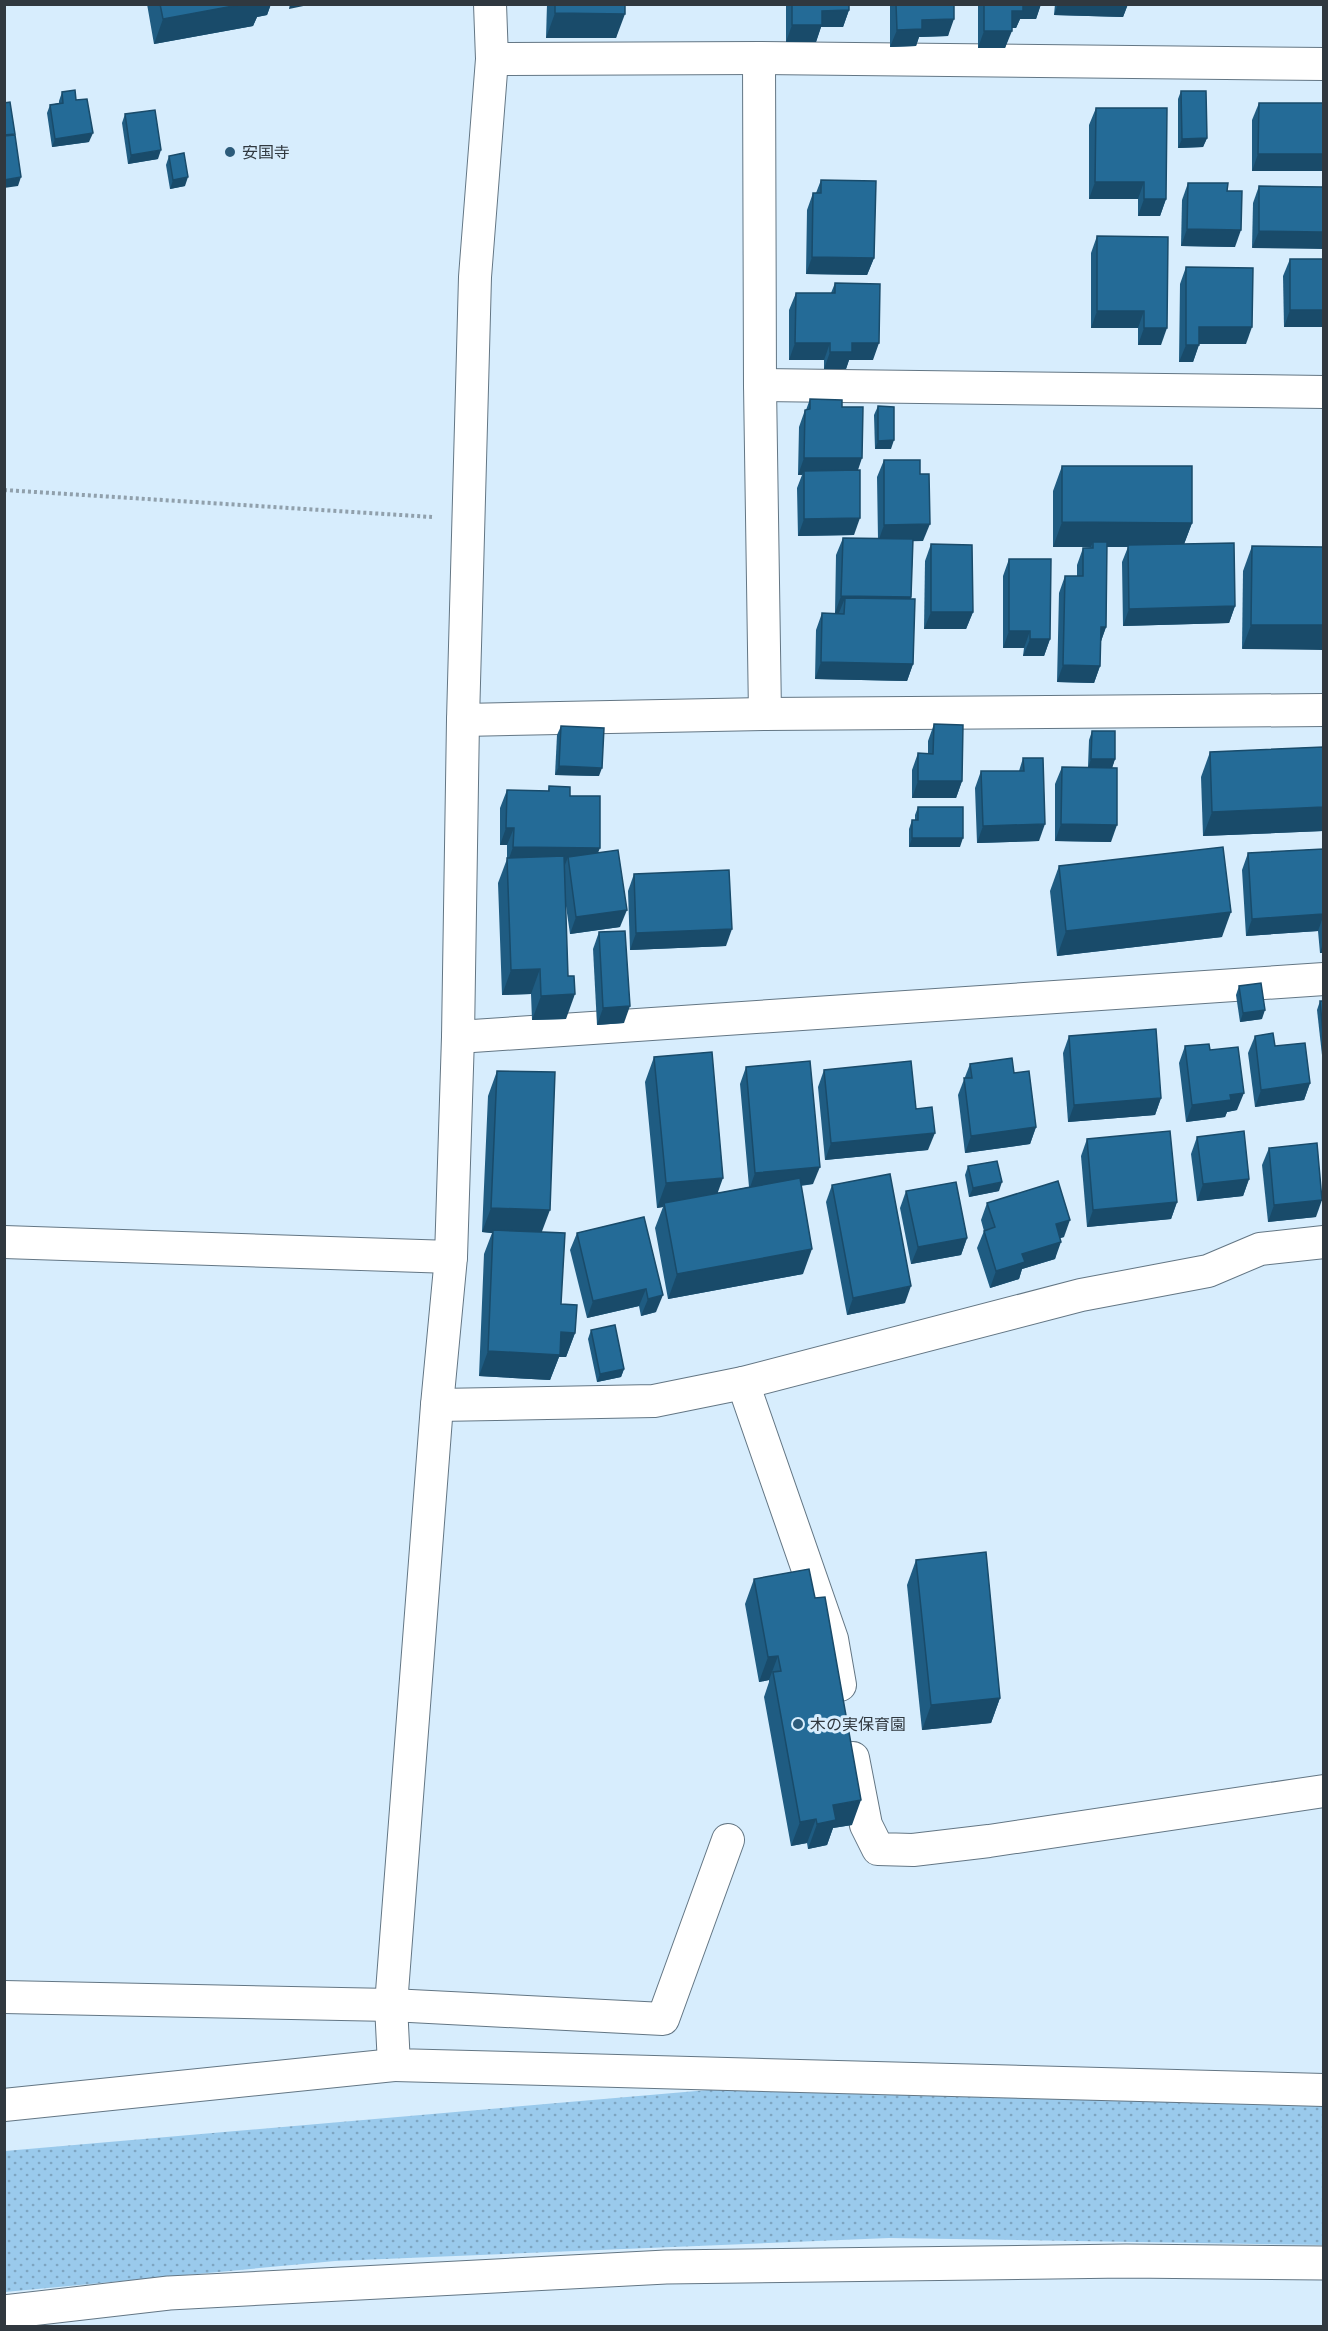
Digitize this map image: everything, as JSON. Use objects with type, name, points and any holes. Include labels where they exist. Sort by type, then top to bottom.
[{"type":"street","points":[[394,2065],[392,2004],[437,1405],[451,1257],[475,277],[492,59],[490,4]]},
{"type":"street","points":[[492,59],[759,58],[1323,64]]},
{"type":"street","points":[[759,58],[760,385],[765,714]]},
{"type":"street","points":[[760,385],[1323,392]]},
{"type":"street","points":[[463,720],[765,714],[1323,710]]},
{"type":"street","points":[[458,1037],[1323,979]]},
{"type":"street","points":[[4,1242],[451,1257]]},
{"type":"street","points":[[437,1405],[654,1401],[743,1383],[1081,1295],[1208,1271],[1260,1249],[1323,1242]]},
{"type":"street","points":[[743,1383],[832,1639],[866,1825],[878,1849],[913,1850],[989,1841],[1323,1791]]},
{"type":"street","points":[[4,1997],[392,2004],[663,2019],[728,1840]]},
{"type":"street","points":[[4,2105],[394,2065],[1323,2090]]},
{"type":"street","points":[[4,2312],[169,2293],[666,2267],[1126,2261],[1323,2264]]},
{"type":"path","points":[[4,490],[468,520]]},
{"type":"shaded area","points":[[708,2090],[1323,2102],[1323,2245],[889,2238],[335,2261],[5,2292],[5,2151]]},
{"type":"building","points":[[160,4],[244,4],[163,19]]},
{"type":"building","points":[[555,4],[625,4],[625,14],[555,13]]},
{"type":"building","points":[[792,4],[849,4],[849,10],[822,11],[822,25],[792,25]]},
{"type":"building","points":[[896,4],[954,4],[954,19],[922,20],[922,29],[897,30]]},
{"type":"building","points":[[984,4],[1023,4],[1023,11],[1012,11],[1012,31],[984,31]]},
{"type":"building","points":[[75,90],[76,100],[87,99],[93,133],[55,139],[50,105],[63,103],[62,92]]},
{"type":"building","points":[[1181,91],[1206,91],[1207,138],[1182,139]]},
{"type":"building","points":[[10,102],[15,134],[4,135],[4,103]]},
{"type":"building","points":[[1259,103],[1323,103],[1323,154],[1258,154]]},
{"type":"building","points":[[1096,108],[1167,108],[1166,199],[1144,199],[1144,182],[1095,182]]},
{"type":"building","points":[[155,110],[161,150],[131,155],[125,114]]},
{"type":"building","points":[[15,135],[21,177],[4,180],[4,136]]},
{"type":"building","points":[[184,153],[188,177],[173,180],[169,156]]},
{"type":"building","points":[[821,180],[876,181],[874,258],[812,257],[813,193],[821,193]]},
{"type":"building","points":[[1188,183],[1228,183],[1227,191],[1242,191],[1241,230],[1187,229]]},
{"type":"building","points":[[1259,186],[1323,187],[1323,232],[1259,231]]},
{"type":"building","points":[[1097,236],[1168,237],[1167,328],[1144,328],[1144,311],[1097,311]]},
{"type":"building","points":[[1290,259],[1323,259],[1323,310],[1290,310]]},
{"type":"building","points":[[1186,267],[1253,268],[1252,327],[1199,327],[1199,345],[1186,345]]},
{"type":"building","points":[[835,283],[880,284],[879,343],[852,343],[852,352],[830,352],[830,343],[795,343],[796,293],[835,293]]},
{"type":"building","points":[[810,399],[842,400],[842,407],[863,407],[862,458],[804,458],[805,410],[810,409]]},
{"type":"building","points":[[878,406],[894,407],[894,440],[878,441]]},
{"type":"building","points":[[884,460],[920,460],[920,474],[929,474],[930,524],[884,525]]},
{"type":"building","points":[[1062,466],[1192,466],[1192,523],[1062,522]]},
{"type":"building","points":[[860,470],[860,518],[804,519],[804,471]]},
{"type":"building","points":[[843,538],[913,539],[911,597],[841,596]]},
{"type":"building","points":[[1093,542],[1107,542],[1106,627],[1101,627],[1100,666],[1063,665],[1065,576],[1083,576],[1083,548],[1093,548]]},
{"type":"building","points":[[1234,543],[1235,606],[1129,609],[1128,545]]},
{"type":"building","points":[[931,544],[972,545],[973,612],[931,612]]},
{"type":"building","points":[[1252,546],[1323,547],[1323,625],[1251,625]]},
{"type":"building","points":[[1009,559],[1051,559],[1050,639],[1030,639],[1030,631],[1009,631]]},
{"type":"building","points":[[845,598],[915,599],[913,664],[821,662],[822,613],[844,614]]},
{"type":"building","points":[[934,724],[963,725],[962,781],[918,781],[918,753],[933,754]]},
{"type":"building","points":[[561,726],[604,728],[602,768],[559,766]]},
{"type":"building","points":[[1092,731],[1115,731],[1115,759],[1091,759]]},
{"type":"building","points":[[1323,747],[1323,807],[1212,812],[1210,752]]},
{"type":"building","points":[[1023,758],[1043,758],[1045,824],[983,826],[981,771],[1024,771]]},
{"type":"building","points":[[1062,767],[1117,768],[1117,825],[1061,824]]},
{"type":"building","points":[[549,786],[570,787],[570,796],[600,796],[600,848],[513,847],[514,828],[506,828],[507,790],[549,791]]},
{"type":"building","points":[[918,807],[963,807],[963,838],[912,838],[912,820],[918,820]]},
{"type":"building","points":[[1223,847],[1231,912],[1066,931],[1059,866]]},
{"type":"building","points":[[1323,849],[1323,914],[1252,919],[1248,853]]},
{"type":"building","points":[[618,850],[627,910],[576,917],[568,857]]},
{"type":"building","points":[[564,856],[568,976],[574,976],[575,994],[541,996],[540,969],[511,970],[507,858]]},
{"type":"building","points":[[729,870],[732,929],[636,933],[634,874]]},
{"type":"building","points":[[625,931],[630,1006],[603,1008],[599,932]]},
{"type":"building","points":[[1261,983],[1265,1010],[1243,1013],[1239,986]]},
{"type":"building","points":[[1320,1001],[1323,1001],[1323,1033]]},
{"type":"building","points":[[1156,1029],[1161,1098],[1074,1105],[1069,1036]]},
{"type":"building","points":[[1273,1033],[1275,1046],[1305,1043],[1310,1083],[1261,1090],[1255,1036]]},
{"type":"building","points":[[1209,1044],[1210,1050],[1238,1047],[1244,1093],[1230,1095],[1231,1100],[1192,1105],[1185,1046]]},
{"type":"building","points":[[712,1052],[723,1178],[666,1183],[654,1057]]},
{"type":"building","points":[[1012,1058],[1014,1073],[1029,1071],[1036,1127],[971,1136],[964,1078],[972,1078],[970,1064]]},
{"type":"building","points":[[810,1061],[820,1167],[755,1173],[746,1067]]},
{"type":"building","points":[[911,1061],[916,1109],[932,1107],[935,1133],[831,1143],[824,1070]]},
{"type":"building","points":[[497,1071],[555,1072],[550,1210],[491,1208]]},
{"type":"building","points":[[1170,1131],[1177,1202],[1093,1210],[1087,1139]]},
{"type":"building","points":[[1244,1131],[1249,1179],[1203,1184],[1197,1137]]},
{"type":"building","points":[[1317,1143],[1322,1200],[1274,1205],[1269,1148]]},
{"type":"building","points":[[997,1161],[1002,1182],[973,1188],[968,1166]]},
{"type":"building","points":[[890,1174],[911,1286],[853,1298],[832,1185]]},
{"type":"building","points":[[800,1178],[812,1249],[677,1274],[664,1203]]},
{"type":"building","points":[[1058,1181],[1070,1220],[1056,1224],[1061,1242],[1022,1254],[1025,1262],[996,1271],[984,1231],[995,1227],[987,1203]]},
{"type":"building","points":[[956,1182],[967,1238],[918,1247],[906,1191]]},
{"type":"building","points":[[644,1217],[663,1295],[648,1299],[646,1289],[593,1301],[577,1233]]},
{"type":"building","points":[[493,1230],[565,1233],[561,1304],[577,1305],[575,1333],[561,1332],[560,1355],[488,1351]]},
{"type":"building","points":[[615,1325],[624,1369],[600,1374],[591,1330]]},
{"type":"building","points":[[986,1552],[1000,1698],[931,1705],[916,1560]]},
{"type":"building","points":[[809,1569],[815,1598],[825,1597],[861,1800],[833,1805],[836,1820],[817,1824],[816,1819],[800,1822],[773,1672],[781,1671],[778,1656],[768,1657],[754,1579]]},
{"type":"place","name":"安国寺","points":[[230,152]]},
{"type":"place","name":"木の実保育園","points":[[798,1724]]}]
